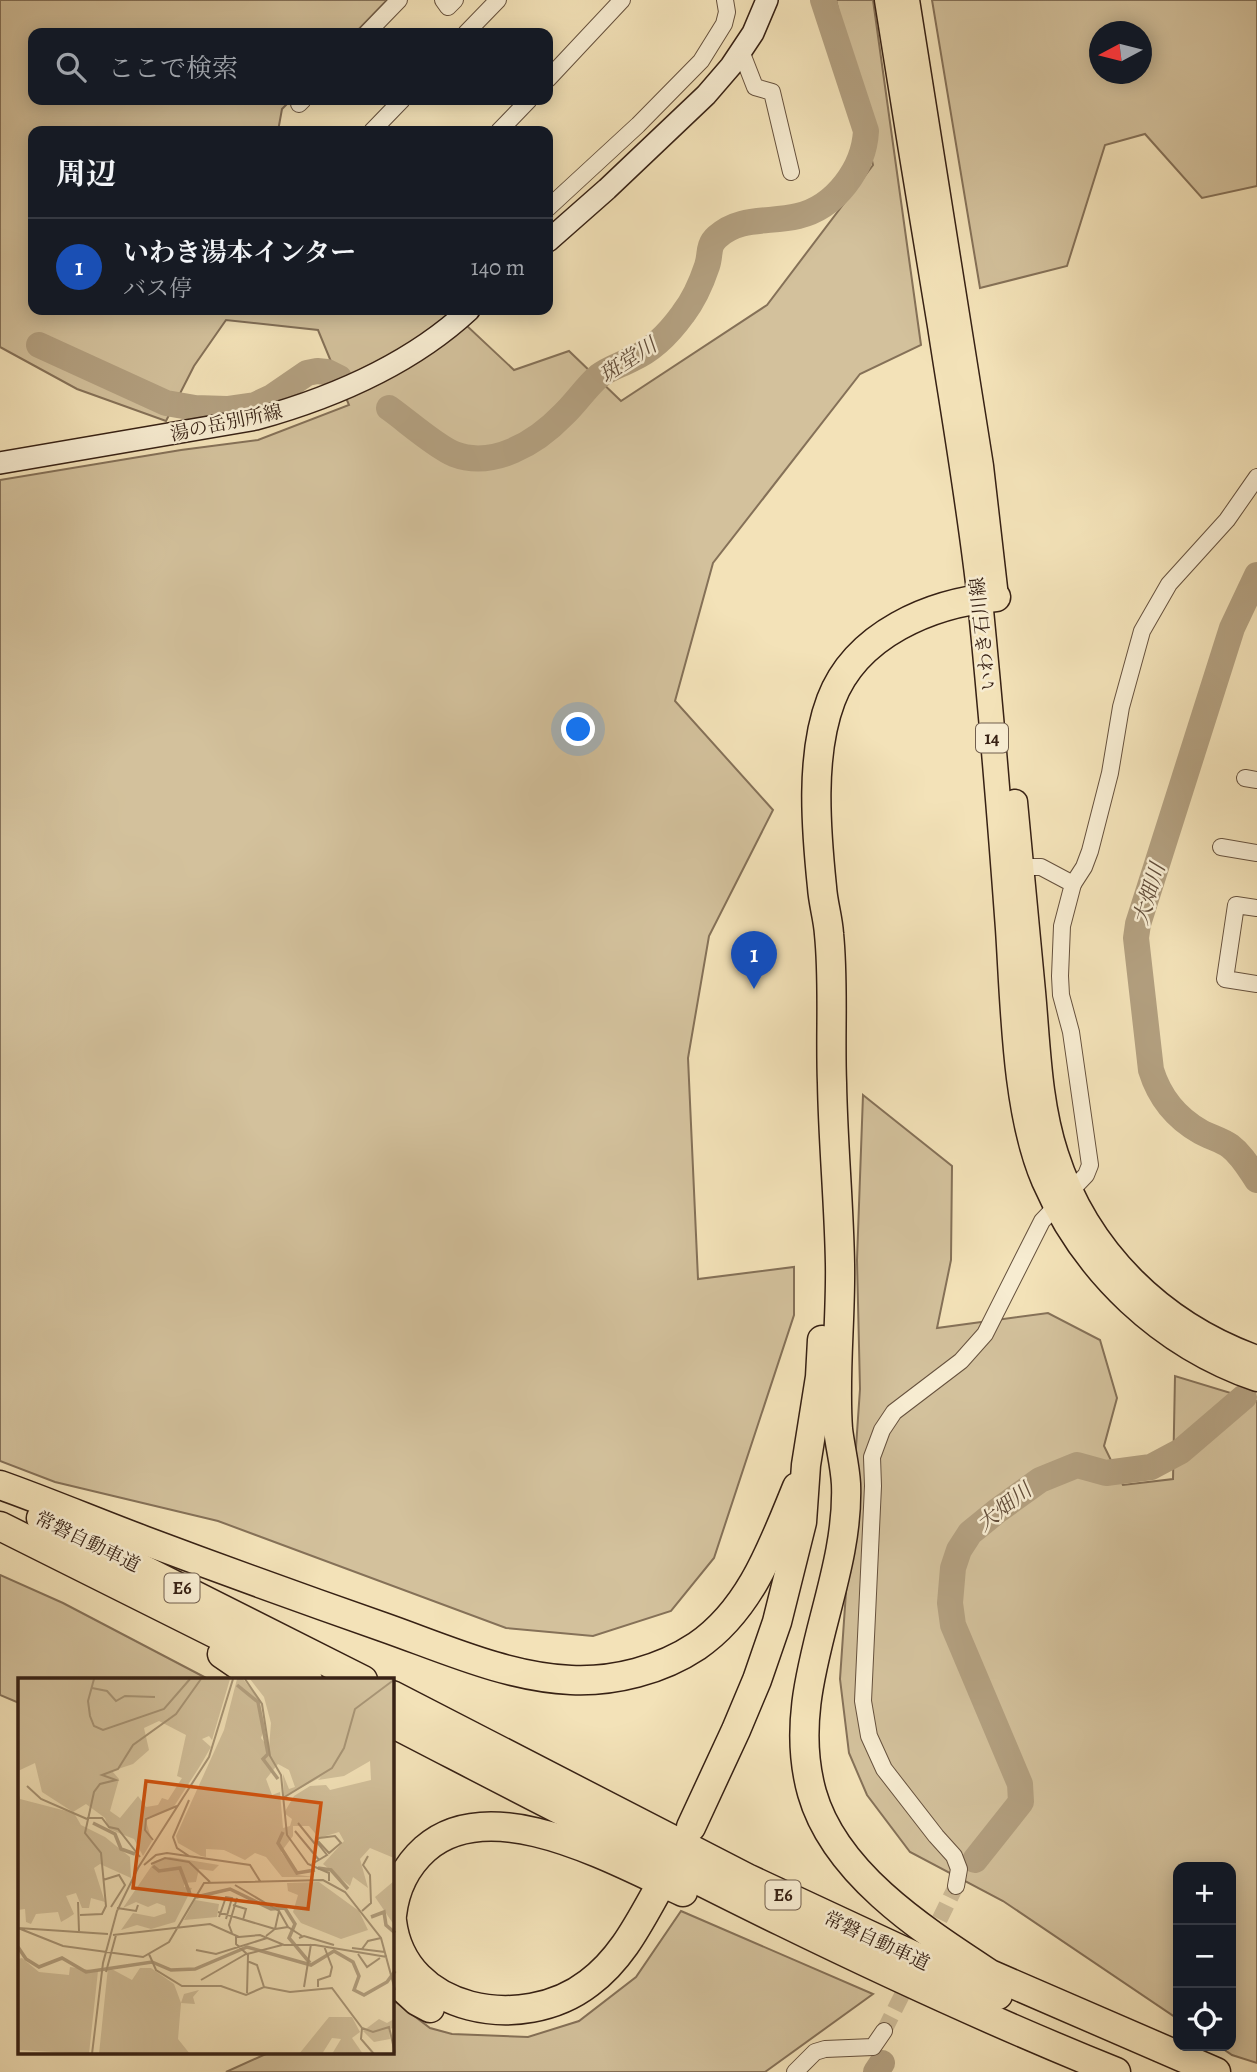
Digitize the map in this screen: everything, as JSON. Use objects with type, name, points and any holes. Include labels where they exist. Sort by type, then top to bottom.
[{"type":"highway","points":[[988,598],[933,612],[891,629],[859,657],[833,695],[821,737],[817,814],[822,891],[829,934],[832,1092],[840,1262],[838,1427],[846,1483],[845,1513],[831,1595],[806,1694],[803,1750],[813,1797],[835,1843],[854,1868],[882,1895],[990,1974],[1216,2072]]},
{"type":"highway","points":[[822,891],[814,934],[816,1072],[823,1173],[825,1303],[820,1377],[806,1465],[802,1522],[777,1622],[698,1830],[747,1748],[791,1628],[810,1557],[825,1476],[838,1427]]},
{"type":"highway","points":[[0,1485],[285,1593],[478,1661],[530,1675],[588,1681],[632,1675],[676,1658],[698,1646],[717,1629],[748,1594],[806,1465]]},
{"type":"highway","name":"常磐自動車道","points":[[0,1499],[128,1560],[359,1678]]},
{"type":"highway","name":"常磐自動車道","points":[[0,1526],[304,1678]]},
{"type":"highway","points":[[0,1540],[204,1642],[257,1678]]},
{"type":"highway","name":"常磐自動車道","points":[[394,1696],[760,1884],[1026,2008],[1184,2072]]},
{"type":"highway","name":"常磐自動車道","points":[[394,1724],[738,1900],[989,2019],[1116,2072]]},
{"type":"highway","points":[[394,1905],[398,1886],[406,1870],[430,1845],[449,1835],[467,1830],[490,1827],[525,1830],[573,1843],[731,1913],[989,2019]]},
{"type":"highway","points":[[394,1935],[407,1964],[433,1990],[450,2000],[506,2011],[523,2009],[555,2001],[588,1984],[614,1960],[664,1897],[628,1969],[610,1988],[587,2004],[542,2022],[496,2026],[455,2020],[417,2000],[394,1980]]},
{"type":"main road","points":[[553,236],[706,95],[753,33],[767,0]]},
{"type":"main road","name":"いわき石川線","points":[[887,0],[963,470],[988,598]]},
{"type":"main road","name":"いわき石川線","points":[[907,0],[981,466],[988,598],[1012,867],[1012,998],[1029,1131],[1042,1176],[1133,1282],[1167,1311],[1197,1330],[1257,1358]]},
{"type":"main road","name":"湯の岳別所線","points":[[0,463],[256,419],[283,412],[370,376],[417,351],[463,315]]},
{"type":"main road","name":"いわき石川線","points":[[1064,1199],[1069,1229],[1096,1269],[1144,1316],[1195,1352],[1257,1379]]},
{"type":"street","points":[[372,28],[399,0]]},
{"type":"street","points":[[443,0],[448,7],[456,0]]},
{"type":"street","points":[[471,28],[498,0]]},
{"type":"street","points":[[553,74],[622,0]]},
{"type":"street","points":[[553,203],[638,125],[701,61],[724,24],[727,12],[724,0]]},
{"type":"street","points":[[741,51],[755,87],[772,92],[791,172]]},
{"type":"street","points":[[377,126],[397,105]]},
{"type":"street","points":[[504,126],[524,105]]},
{"type":"street","points":[[638,125],[655,144]]},
{"type":"street","points":[[956,1886],[959,1869],[954,1856],[884,1769],[869,1736],[863,1701],[872,1457],[882,1430],[894,1412],[961,1361],[985,1334],[1042,1221],[1086,1175],[1090,1165],[1071,1032],[1061,995],[1062,926],[1073,884],[1090,851],[1110,773],[1121,707],[1142,631],[1169,584],[1227,520],[1257,477]]},
{"type":"street","points":[[1221,847],[1257,853]]},
{"type":"street","points":[[1012,867],[1041,867],[1073,884]]},
{"type":"street","points":[[1257,908],[1236,905],[1225,979],[1257,984]]},
{"type":"street","points":[[795,2072],[815,2052],[825,2049],[873,2047],[884,2031]]},
{"type":"shaded area","points":[[0,0],[387,0],[360,28],[28,28],[28,105],[286,105],[282,109],[279,126],[28,126],[28,315],[455,315],[514,370],[569,351],[621,401],[767,305],[873,165],[836,0],[873,0],[921,345],[860,374],[713,563],[675,701],[773,810],[709,936],[688,1058],[698,1279],[794,1267],[794,1315],[714,1558],[671,1611],[593,1636],[506,1628],[218,1521],[55,1482],[0,1461],[0,480],[258,440],[349,405],[318,330],[226,320],[194,366],[166,421],[77,389],[0,347]]},
{"type":"shaded area","points":[[932,0],[1257,0],[1257,186],[1202,198],[1145,134],[1105,145],[1067,266],[980,288]]},
{"type":"shaded area","points":[[863,1095],[952,1166],[951,1260],[937,1328],[1048,1313],[1100,1340],[1117,1398],[1104,1446],[1123,1485],[1173,1479],[1175,1376],[1257,1401],[1257,2063],[1226,2051],[1236,2051],[1236,1862],[1173,1862],[1173,2016],[1003,1901],[910,1852],[867,1795],[849,1753],[840,1679],[860,1389],[857,1260]]},
{"type":"shaded area","points":[[0,1575],[63,1603],[206,1678],[18,1678],[18,1703],[0,1695]]},
{"type":"shaded area","points":[[681,1911],[873,1994],[765,2072],[226,2072],[266,2054],[394,2054],[394,2001],[430,2028],[452,2034],[528,2037],[579,2021],[636,1977]]},
{"type":"waterway","name":"斑堂川","points":[[389,408],[454,454],[484,458],[513,451],[552,425],[599,376],[647,351],[667,334],[694,297],[707,266],[710,247],[717,237],[726,230],[745,223],[798,216],[812,211],[836,195],[854,172],[860,159],[866,131],[823,0]]},
{"type":"waterway","name":"斑堂川","points":[[39,345],[166,403],[195,408],[227,409],[255,405],[307,373],[327,372],[339,378]]},
{"type":"waterway","name":"大畑川","points":[[1257,575],[1232,628],[1138,924],[1136,938],[1151,1070],[1159,1089],[1170,1106],[1184,1120],[1234,1150],[1257,1180]]},
{"type":"waterway","name":"大畑川","points":[[975,1860],[1021,1802],[1020,1784],[953,1625],[950,1603],[953,1568],[959,1550],[970,1533],[1040,1480],[1077,1465],[1106,1473],[1151,1467],[1181,1451],[1244,1397]]},
{"type":"waterway","name":"大畑川","points":[[876,2072],[882,2063]]},
{"type":"tunnel","points":[[929,1941],[956,1886]]},
{"type":"tunnel","points":[[884,2031],[911,1977]]},
{"type":"place","name":"いわき湯本インター","points":[[754,989]]}]
